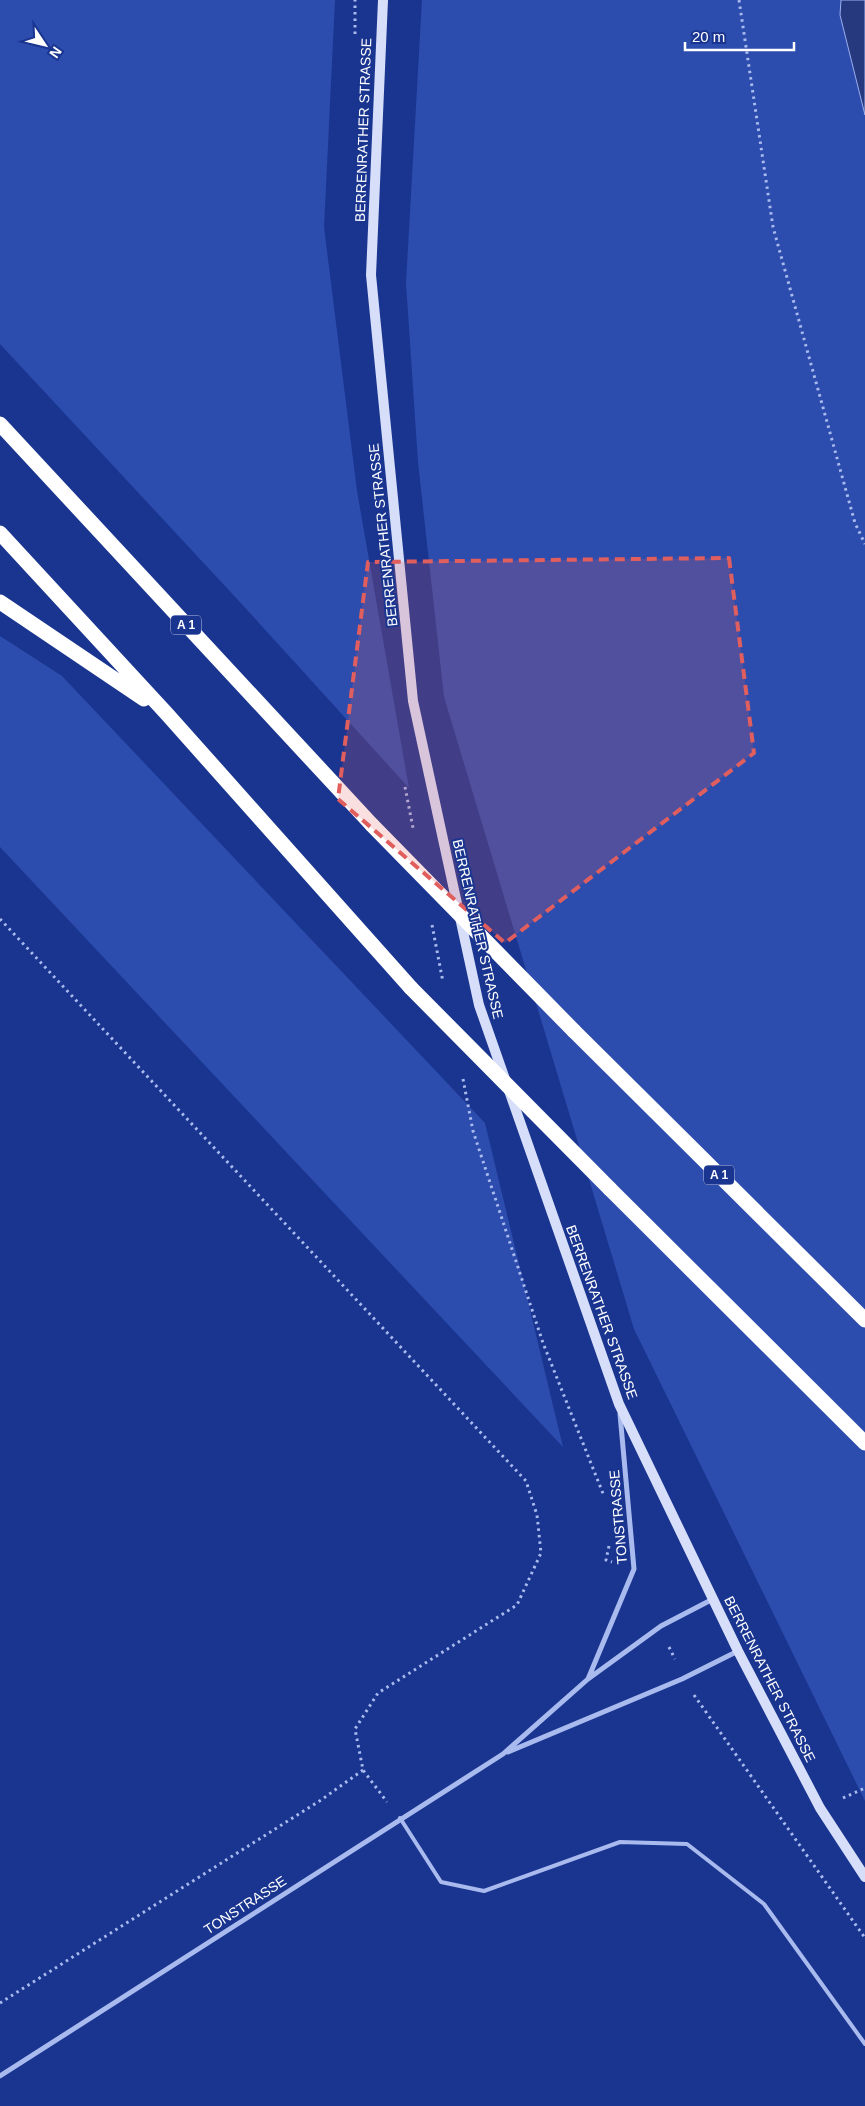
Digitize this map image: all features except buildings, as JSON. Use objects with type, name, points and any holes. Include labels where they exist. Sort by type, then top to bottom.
[{"type":"highway","name":"A 1","points":[[0,424],[372,826],[574,1031],[865,1320]]},
{"type":"highway","points":[[0,533],[167,714],[411,988],[865,1443]]},
{"type":"highway","points":[[0,602],[167,714]]},
{"type":"main road","name":"BERRENRATHER STRASSE","points":[[383,0],[371,275],[413,701],[479,1005],[619,1404],[738,1651],[820,1808],[865,1877]]},
{"type":"street","name":"TONSTRASSE","points":[[588,1679],[634,1569],[619,1404]]},
{"type":"street","name":"TONSTRASSE","points":[[503,1754],[588,1679],[661,1626],[714,1598]]},
{"type":"street","name":"TONSTRASSE","points":[[0,2076],[400,1818],[503,1754],[682,1679],[738,1651]]},
{"type":"lane","points":[[400,1818],[441,1882],[484,1891],[620,1842],[687,1844],[764,1904],[865,2044]]},
{"type":"path","points":[[739,0],[773,227],[855,522],[865,544]]},
{"type":"path","points":[[0,919],[526,1481],[537,1515],[541,1553],[517,1604],[378,1693],[356,1729],[363,1770],[400,1818]]},
{"type":"path","points":[[0,2004],[320,1800],[363,1770]]},
{"type":"highlighted area","points":[[729,558],[754,753],[505,943],[338,799],[368,562]]},
{"type":"shaded area","points":[[0,0],[335,0],[324,227],[357,491],[409,788],[239,601],[0,344]]},
{"type":"shaded area","points":[[422,0],[841,0],[840,15],[865,115],[865,1801],[634,1329],[444,697],[418,462],[406,283]]},
{"type":"shaded area","points":[[841,0],[865,0],[865,115],[840,15]]},
{"type":"shaded area","points":[[0,636],[62,676],[485,1123],[563,1447],[0,847]]}]
